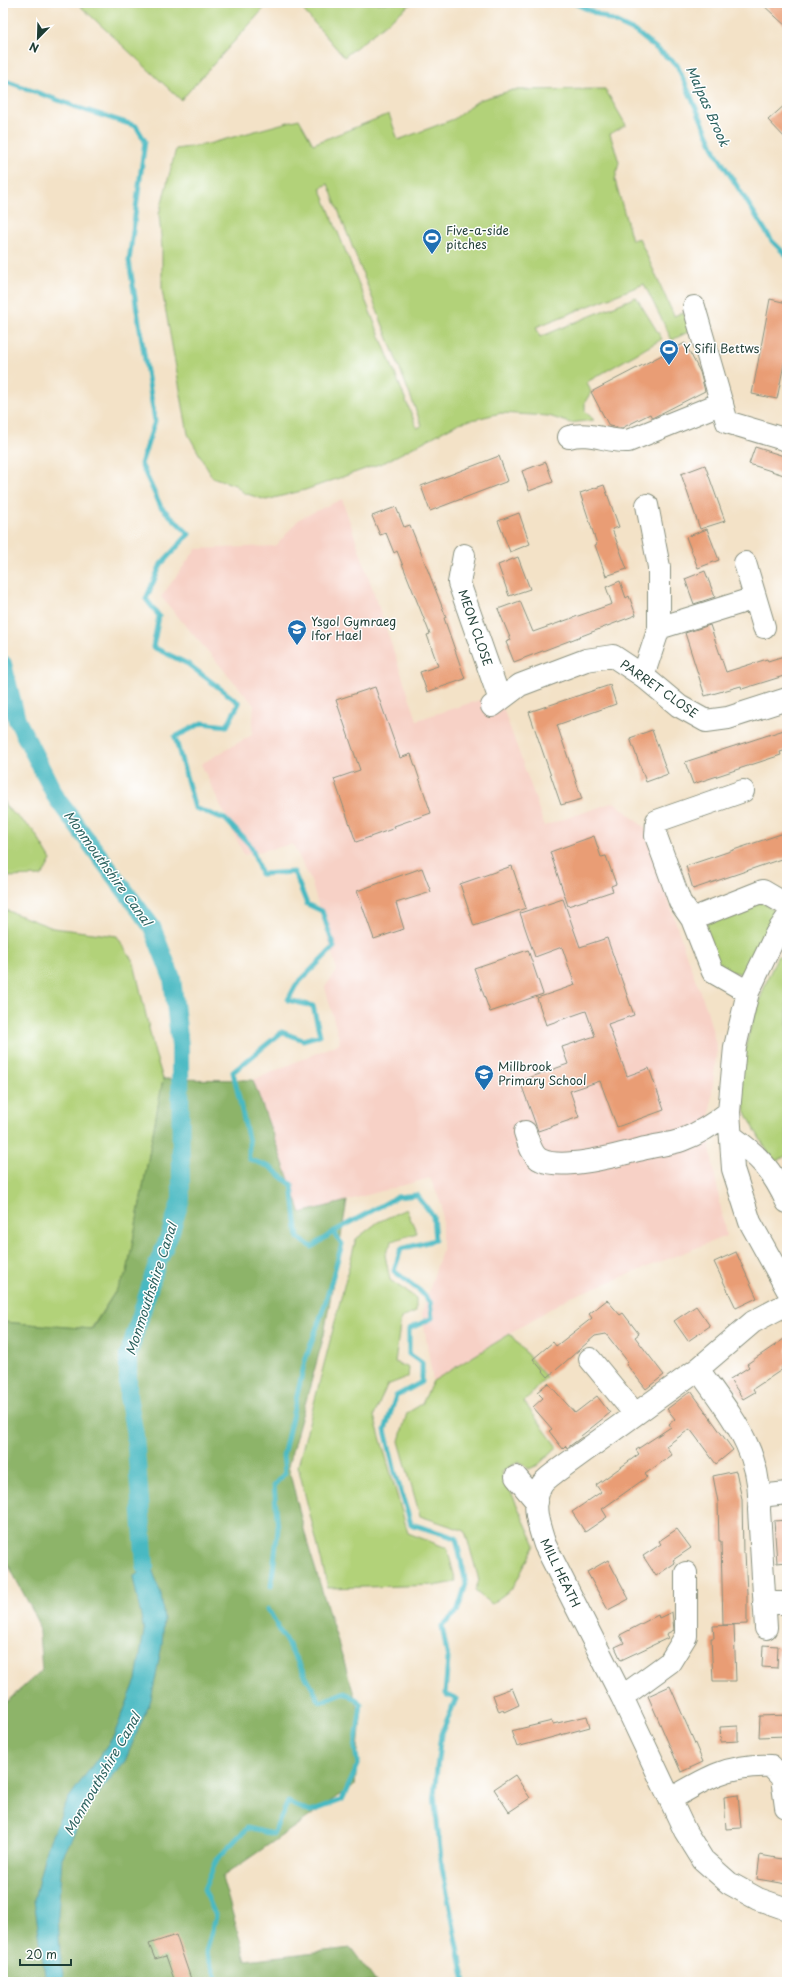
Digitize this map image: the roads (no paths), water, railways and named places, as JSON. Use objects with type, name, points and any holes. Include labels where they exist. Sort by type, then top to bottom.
[{"type":"street","points":[[694,307],[724,412]]},
{"type":"street","points":[[569,437],[577,434],[615,442],[628,441],[724,412],[787,440]]},
{"type":"street","points":[[643,676],[659,628],[659,567],[648,505]]},
{"type":"street","name":"MEON CLOSE","points":[[464,555],[459,583],[496,703]]},
{"type":"street","points":[[745,563],[764,627]]},
{"type":"street","points":[[659,628],[756,598]]},
{"type":"street","name":"PARRET CLOSE","points":[[496,703],[520,685],[586,660],[613,656],[643,676],[679,706],[706,721],[728,718],[787,698]]},
{"type":"street","points":[[743,791],[657,821],[656,836],[680,902],[692,919],[712,972],[748,992]]},
{"type":"street","points":[[692,919],[763,891],[787,905]]},
{"type":"street","points":[[783,933],[748,992],[734,1047],[729,1112],[732,1136],[733,1169],[750,1222],[787,1289]]},
{"type":"street","points":[[525,1132],[530,1146],[540,1160],[548,1163],[570,1164],[682,1140],[717,1122],[729,1112]]},
{"type":"street","points":[[732,1136],[756,1154],[778,1182],[787,1202]]},
{"type":"street","name":"MILL HEATH","points":[[787,1304],[753,1322],[698,1369],[635,1414],[541,1485],[536,1502],[538,1523],[545,1545],[622,1697],[685,1831],[703,1860],[729,1883],[758,1899],[787,1909]]},
{"type":"street","points":[[590,1359],[635,1414]]},
{"type":"street","points":[[698,1369],[743,1434],[753,1456],[760,1496],[759,1510],[766,1628]]},
{"type":"street","points":[[516,1477],[536,1502]]},
{"type":"street","points":[[760,1496],[787,1493]]},
{"type":"street","points":[[622,1697],[670,1662],[686,1636],[678,1596],[686,1573]]},
{"type":"street","points":[[764,1603],[787,1603]]},
{"type":"street","points":[[671,1799],[709,1776],[750,1765],[771,1766],[782,1778],[786,1807]]},
{"type":"water","points":[[143,1543],[161,1594],[164,1619],[162,1645],[151,1700],[125,1761],[87,1808],[62,1858],[58,1914],[60,1952],[64,1982],[46,1982],[34,1900],[46,1849],[68,1799],[113,1737],[136,1680],[144,1631],[133,1577],[141,1571]]},
{"type":"waterway","name":"Malpas Brook","points":[[574,3],[636,32],[677,65],[716,153],[772,241],[787,256]]},
{"type":"waterway","points":[[3,80],[85,110],[136,126],[145,141],[129,261],[155,421],[141,464],[161,507],[189,534],[161,564],[146,599],[159,616],[153,647],[188,664],[239,703],[227,726],[202,723],[175,737],[195,808],[225,819],[251,846],[261,874],[294,872],[307,904],[322,911],[334,947],[296,985],[288,1000],[313,1006],[320,1035],[303,1040],[282,1032],[233,1072],[249,1142],[249,1159],[270,1167],[292,1185],[298,1238],[312,1247],[333,1232],[342,1244],[325,1304],[305,1361],[283,1456],[285,1473],[274,1485],[278,1529],[271,1586]]},
{"type":"waterway","name":"Monmouthshire Canal","points":[[3,664],[17,720],[57,799],[152,927],[172,978],[180,1046],[181,1199],[170,1234],[156,1267],[128,1356],[128,1396],[135,1435],[145,1566]]},
{"type":"waterway","points":[[333,1232],[397,1197],[417,1195],[433,1216],[435,1240],[401,1249],[394,1271],[420,1291],[430,1302],[432,1318],[409,1329],[409,1354],[422,1363],[422,1382],[396,1396],[385,1430],[395,1472],[411,1524],[456,1538],[466,1584],[457,1612],[442,1626],[448,1659],[445,1694],[456,1699],[441,1734],[434,1794],[442,1868],[465,1982]]},
{"type":"waterway","points":[[218,1982],[206,1952],[216,1917],[204,1889],[217,1859],[247,1828],[273,1834],[288,1802],[310,1812],[342,1800],[358,1765],[355,1749],[361,1704],[345,1692],[320,1702],[268,1609]]},
{"type":"place","name":"Five-a-side pitches","points":[[432,255]]},
{"type":"place","name":"Y Sifil Bettws","points":[[669,366]]},
{"type":"place","name":"Ysgol Gymraeg Ifor Hael","points":[[297,646]]},
{"type":"place","name":"Millbrook Primary School","points":[[484,1091]]}]
